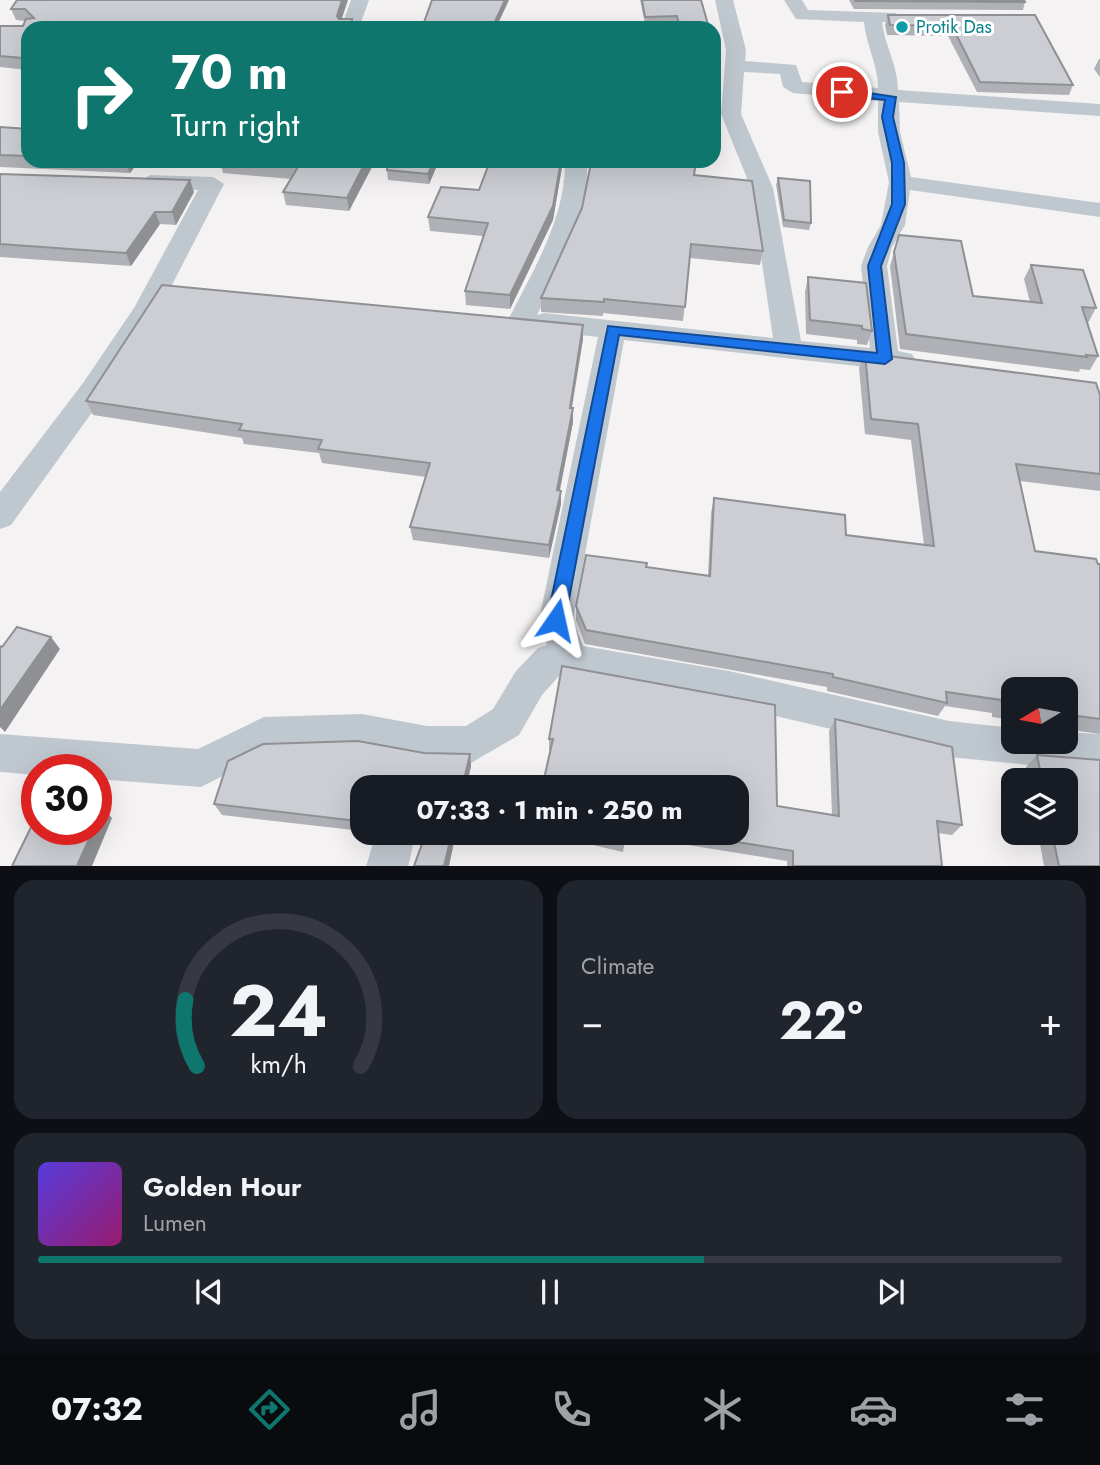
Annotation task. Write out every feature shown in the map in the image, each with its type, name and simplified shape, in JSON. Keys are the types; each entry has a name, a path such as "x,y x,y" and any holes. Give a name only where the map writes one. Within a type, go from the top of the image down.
{"street":[{"path":"352,21 360,0"},
{"path":"724,0 732,114 762,188 788,347"},
{"path":"793,0 802,16 906,17"},
{"path":"872,17 876,46 888,73 891,97 889,132 898,163 900,182 893,225 880,247 874,266 885,359"},
{"path":"729,55 789,69 793,87 891,97 1100,110"},
{"path":"576,168 575,184 556,249 509,319 788,347 925,364"},
{"path":"0,516 172,289 213,184 134,181"},
{"path":"900,182 1100,210"},
{"path":"570,660 556,620 613,329"},
{"path":"0,753 201,768 264,735 362,732 427,744 471,746 506,722 529,683 551,660 570,660 729,688 949,739 1022,748 1100,753"}],"building":[{"path":"17,0 342,0 337,16 339,19 352,19 25,21 34,18 25,9 11,9"},
{"path":"432,0 505,0 495,21 424,21"},
{"path":"642,0 701,0 707,21 678,21 677,16 645,17"},
{"path":"1024,0 1025,2 855,1"},
{"path":"888,15 1035,15 1073,85 980,82 952,26 890,25"},
{"path":"0,26 21,26 21,58 0,56"},
{"path":"0,127 21,128 21,156 0,155"},
{"path":"297,168 362,168 347,198 283,192"},
{"path":"387,168 431,168 428,174"},
{"path":"487,168 560,168 553,206 510,295 465,291 488,223 428,217 441,187 479,190"},
{"path":"590,168 695,168 694,175 752,181 763,251 691,244 685,307 604,299 604,302 541,298 582,208"},
{"path":"0,174 190,180 172,212 155,212 126,253 0,244"},
{"path":"778,178 810,181 811,223 784,220"},
{"path":"899,235 961,241 973,296 1042,303 1031,265 1083,270 1096,308 1082,307 1098,356 1086,355 1087,357 906,334 894,252"},
{"path":"808,277 866,283 872,331 862,329 862,326 810,320"},
{"path":"162,285 583,325 570,408 573,408 557,490 561,491 549,545 410,527 430,463 318,449 322,440 239,430 242,424 86,401"},
{"path":"865,353 1096,383 1100,395 1100,474 1016,464 1035,551 1096,559 1100,564 1100,719 1078,716 1078,677 1001,677 1001,700 946,692 947,703 833,677 833,674 586,630 576,606 586,555 647,563 646,567 710,576 714,498 845,515 846,535 934,546 918,424 871,419"},
{"path":"17,627 51,637 0,710 0,646 2,647"},
{"path":"562,666 775,705 777,806 839,816 835,719 952,747 962,825 937,821 942,866 793,866 793,851 749,844 749,775 545,775 553,739 549,739"},
{"path":"358,741 424,753 470,754 465,775 350,775 350,820 214,804 228,761 263,744"},
{"path":"1037,755 1100,760 1100,866 1059,866 1055,845 1078,845 1078,768 1040,768"},
{"path":"22,845 86,845 77,866 12,866"},
{"path":"422,845 449,845 444,866 414,866"}],"place":[{"name":"Protik Das","path":"902,27"}],"route":[{"path":"556,620 613,329 885,359 874,266 880,247 893,225 898,204 898,163 887,117 891,97 842,92"}]}
